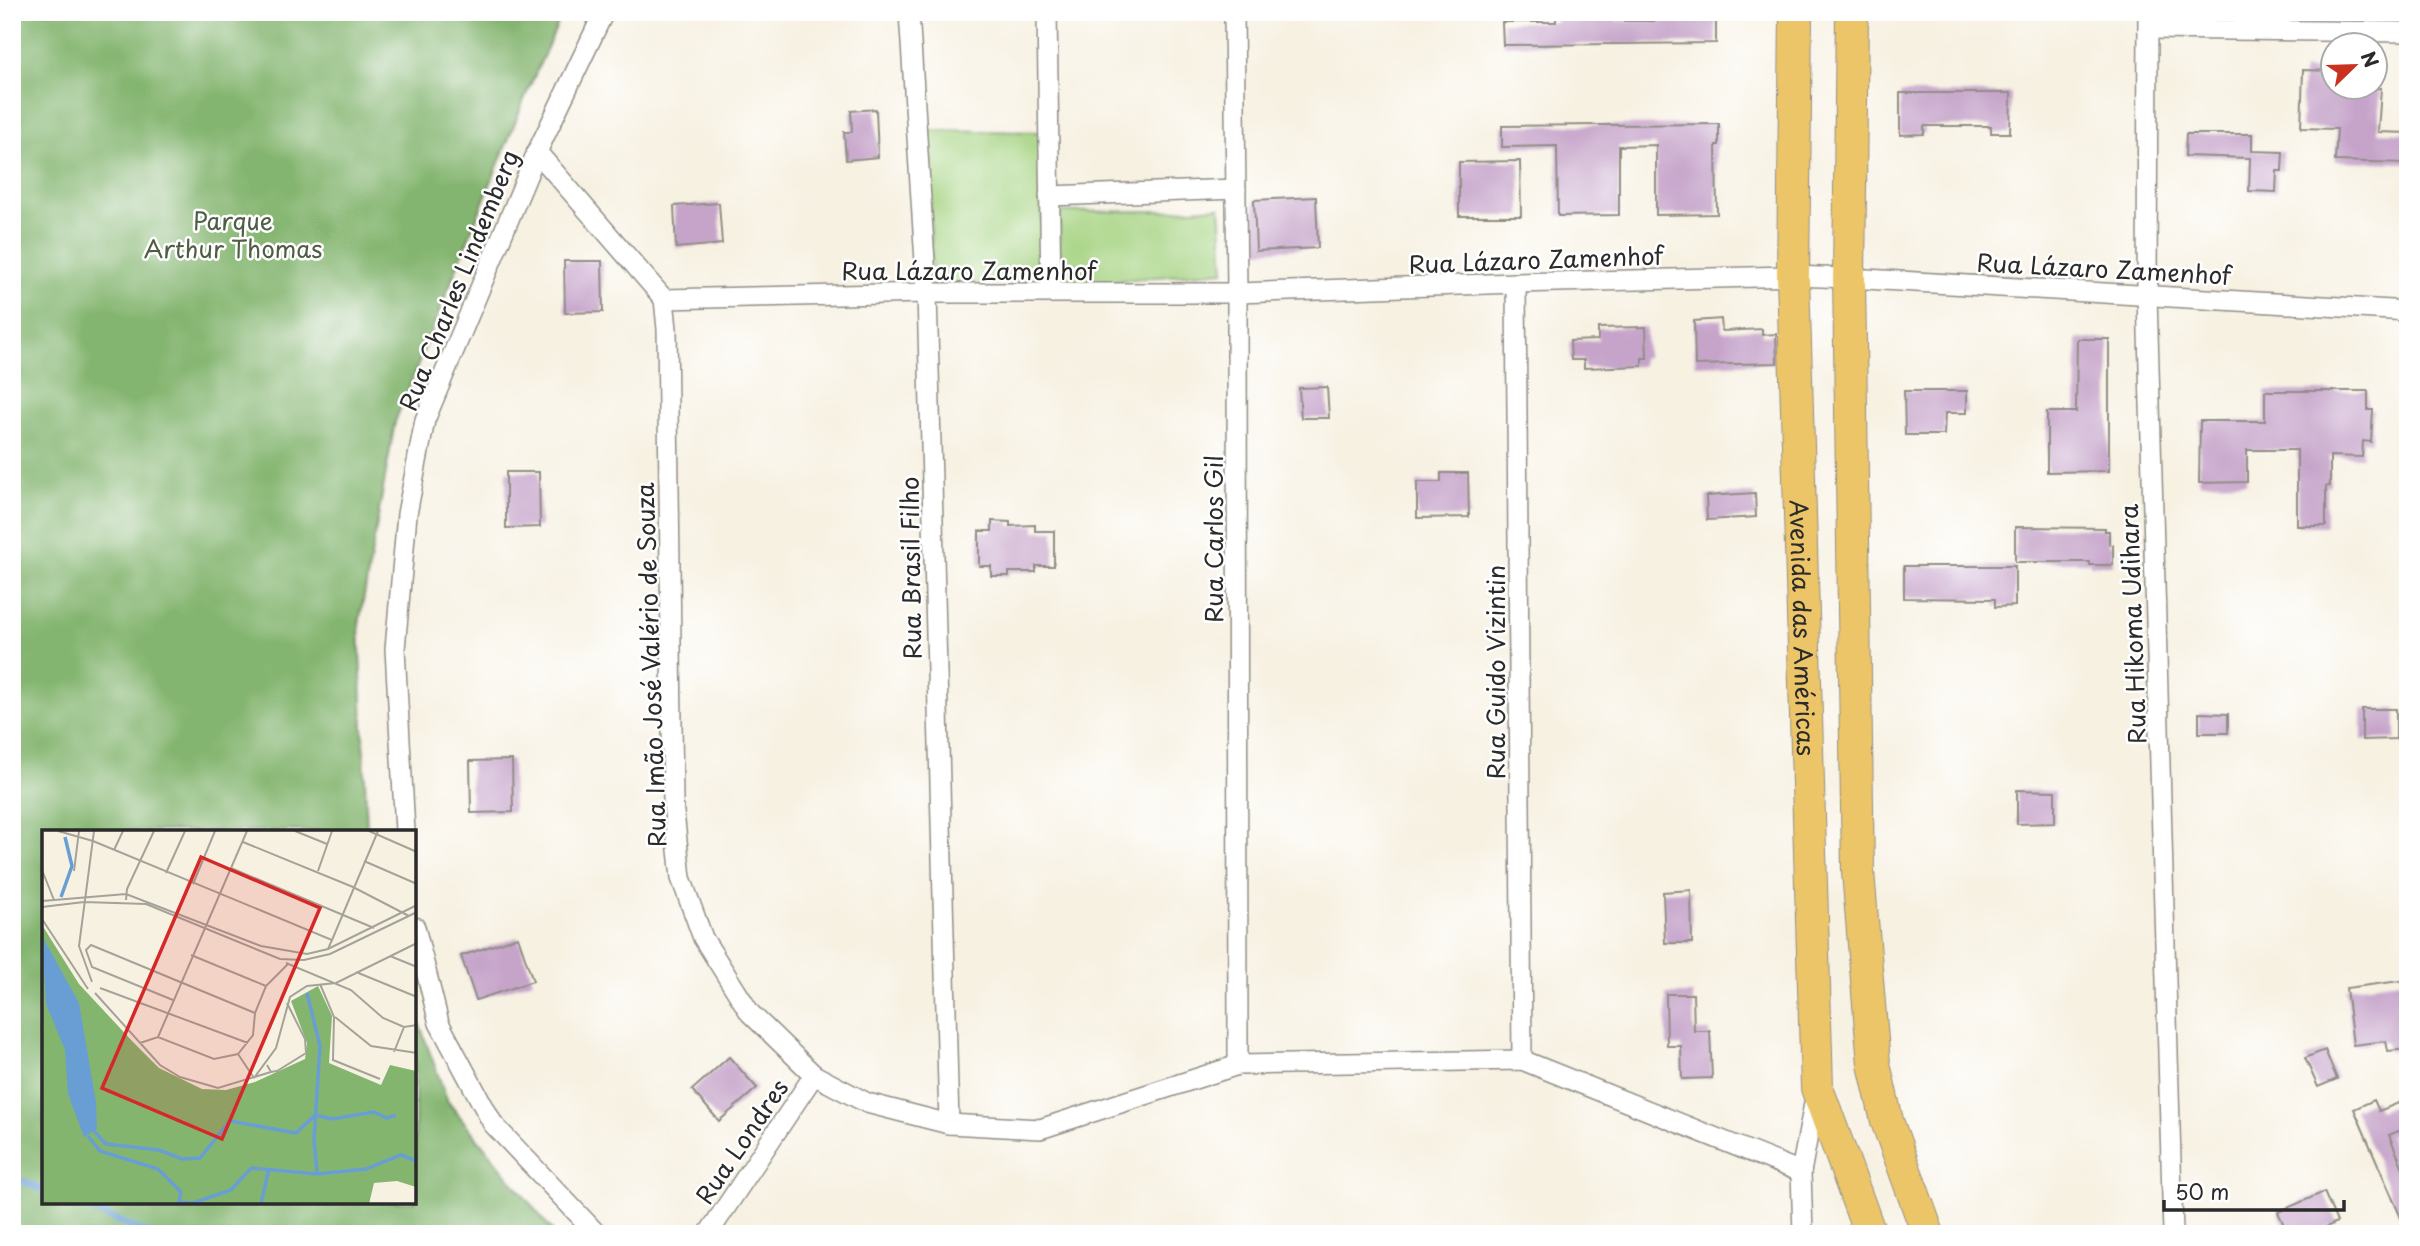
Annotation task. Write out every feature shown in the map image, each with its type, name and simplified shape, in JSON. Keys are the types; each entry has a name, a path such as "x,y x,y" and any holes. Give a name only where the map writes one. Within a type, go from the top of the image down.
{"main road":[{"name":"Avenida das Américas","path":"1796,12 1793,276 1817,1088 1870,1234"},
{"name":"Avenida das Américas","path":"1852,12 1849,278 1857,872 1874,1064 1887,1121 1928,1234"}],"street":[{"name":"Rua Charles Lindemberg","path":"405,830 395,649 407,514 425,420 537,152 604,12"},
{"name":"Rua Brasil Filho","path":"909,12 927,293 948,1124"},
{"path":"1046,12 1051,293"},
{"name":"Rua Carlos Gil","path":"1234,12 1238,1065"},
{"path":"2148,21 2408,32"},
{"name":"Rua Hikoma Udihara","path":"2148,21 2147,295 2173,1234"},
{"path":"537,152 664,299"},
{"path":"1049,196 1236,189"},
{"name":"Rua Lázaro Zamenhof","path":"664,299 927,293 1237,293 1793,276 2408,311"},
{"name":"Rua Guido Vizintin","path":"1516,283 1522,1060"},
{"name":"Rua Imão José Valério de Souza","path":"664,299 667,329 673,803 681,878 703,938 750,1013 814,1075 867,1103 948,1124 1040,1129 1238,1065 1522,1060 1801,1172"},
{"path":"416,931 439,1023 493,1124 597,1234"},
{"name":"Rua Londres","path":"708,1234 814,1075"},
{"path":"1803,1234 1801,1172 1817,1088"}],"green space":[{"name":"Parque Arthur Thomas","path":"12,12 563,12 526,95 395,422 359,624 367,830 42,830 42,1204 416,1204 416,1015 448,1102 555,1234 12,1234"},
{"path":"929,130 1040,132 1043,281 932,286"},
{"path":"1220,207 1224,271 1059,286 1060,212 1161,211"}],"building":[{"path":"1556,12 1617,12 1617,21 1654,21 1654,12 1716,12 1716,43 1503,45 1502,22 1556,22"},
{"path":"2303,70 2318,70 2318,102 2380,102 2378,132 2408,133 2408,163 2335,161 2337,129 2301,128"},
{"path":"1900,93 2011,93 2010,133 1991,133 1991,126 1924,126 1924,134 1900,135"},
{"path":"876,109 878,157 846,160 844,132 852,132 851,111"},
{"path":"1719,124 1719,145 1716,145 1717,214 1656,215 1656,145 1619,146 1619,215 1558,216 1557,146 1502,147 1502,126"},
{"path":"2186,134 2252,134 2252,151 2283,152 2282,171 2277,171 2276,192 2249,191 2250,158 2185,156"},
{"path":"1520,161 1521,216 1459,216 1459,162"},
{"path":"1316,197 1318,248 1256,251 1254,200"},
{"path":"719,203 722,244 676,248 674,206"},
{"path":"564,261 602,261 603,312 565,313"},
{"path":"1721,319 1722,331 1762,329 1762,335 1776,334 1777,363 1695,365 1694,321"},
{"path":"1646,327 1647,358 1642,358 1642,366 1584,368 1584,360 1571,360 1570,341 1598,340 1598,328"},
{"path":"2077,339 2109,339 2109,471 2047,472 2047,412 2076,412"},
{"path":"1327,387 1329,418 1301,418 1299,388"},
{"path":"1904,391 1967,391 1967,413 1945,413 1944,435 1905,435"},
{"path":"2265,391 2368,391 2368,410 2373,410 2371,442 2363,441 2362,457 2330,456 2330,486 2326,486 2326,526 2297,526 2297,450 2247,450 2247,482 2199,483 2200,421 2265,421"},
{"path":"506,472 539,472 540,527 506,528"},
{"path":"1441,473 1468,473 1469,517 1417,518 1417,482 1441,482"},
{"path":"1755,493 1756,517 1707,520 1706,496"},
{"path":"992,521 1010,522 1010,526 1035,525 1035,531 1054,531 1054,566 1036,566 1036,572 1009,572 1009,576 991,576 991,566 979,566 979,531 992,531"},
{"path":"2015,527 2105,528 2105,531 2109,531 2109,544 2113,545 2113,565 2090,565 2090,562 2015,562"},
{"path":"1904,566 2015,566 2015,606 1995,607 1995,599 1904,598"},
{"path":"2362,709 2396,709 2396,739 2362,740"},
{"path":"2199,713 2228,714 2228,733 2199,733"},
{"path":"512,760 513,812 471,813 470,761"},
{"path":"2017,790 2055,791 2055,823 2017,824"},
{"path":"1691,890 1692,943 1665,943 1663,892"},
{"path":"518,937 533,981 476,1000 461,956"},
{"path":"2408,980 2408,1049 2388,1051 2386,1041 2353,1045 2346,988"},
{"path":"1666,994 1693,994 1694,1031 1710,1031 1712,1078 1682,1079 1681,1046 1667,1046"},
{"path":"2325,1050 2337,1079 2318,1087 2305,1058"},
{"path":"729,1057 757,1088 719,1121 692,1090"},
{"path":"2374,1100 2379,1111 2401,1102 2408,1119 2408,1127 2389,1135 2408,1180 2408,1234 2354,1109"},
{"path":"2324,1192 2337,1222 2324,1228 2327,1234 2288,1234 2278,1212"}],"waterway":[{"path":"12,1177 42,1189"},
{"path":"78,1204 149,1234"}]}
